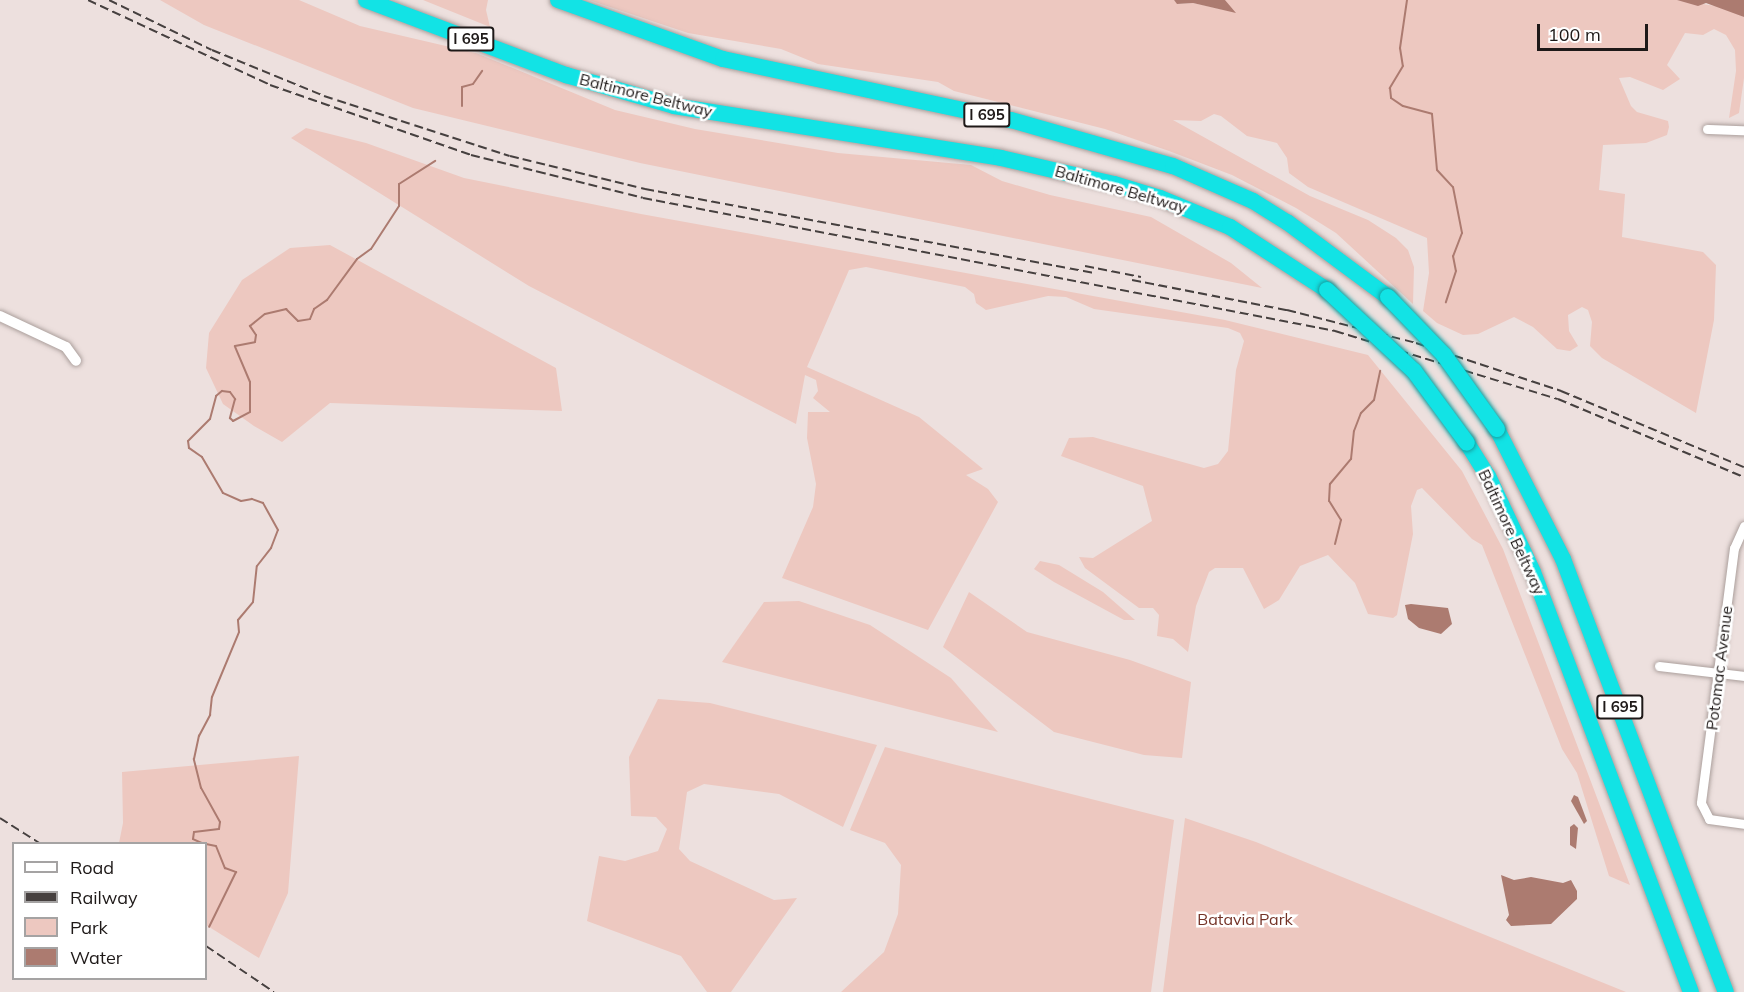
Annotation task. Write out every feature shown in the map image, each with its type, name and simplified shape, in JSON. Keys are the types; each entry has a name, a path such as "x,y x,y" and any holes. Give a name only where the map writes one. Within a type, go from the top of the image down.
{"highway":[{"name":"Baltimore Beltway","path":"368,0 575,78 674,106 1001,158 1114,184 1160,198 1230,227 1327,290 1414,371 1467,442 1492,484 1533,572 1691,992"},
{"name":"Baltimore Beltway","path":"558,0 723,59 1011,120 1124,149 1173,166 1253,201 1287,222 1388,297 1444,355 1497,429 1563,559 1726,992"}],"street":[{"path":"1707,129 1744,130"},
{"path":"0,316 66,347 76,361"},
{"name":"Potomac Avenue","path":"1744,526 1734,548 1703,812 1717,822 1744,824"},
{"path":"1659,666 1744,676"}],"green space":[{"path":"160,0 299,0 360,26 476,53 615,110 695,129 838,153 971,165 1002,181 1050,195 1151,217 1231,263 1262,288 640,163 413,108 204,25"},
{"path":"423,0 488,0 486,10 490,27"},
{"path":"589,0 1174,0 1178,4 1193,3 1234,12 1225,0 1677,0 1722,7 1744,17 1744,78 1739,113 1729,118 1736,71 1735,50 1726,35 1714,29 1703,35 1685,33 1667,65 1680,79 1663,90 1630,77 1619,78 1631,106 1637,112 1668,121 1669,127 1667,135 1646,143 1603,145 1599,190 1625,194 1622,237 1703,252 1716,265 1714,320 1696,413 1602,358 1590,346 1592,322 1588,310 1582,307 1568,315 1569,331 1578,346 1570,351 1557,349 1533,327 1514,317 1478,334 1463,335 1437,323 1423,311 1429,273 1427,238 1308,187 1289,173 1287,158 1277,143 1247,136 1221,116 1214,114 1201,121 1173,120 1310,196 1368,220 1396,238 1408,250 1414,267 1413,304 1336,233 1296,208 1232,175 1169,151 1105,129 954,91 938,82 818,64 781,49 688,33"},
{"path":"306,128 366,143 464,178 641,214 1225,320 1368,355 1462,471 1503,549 1630,885 1609,876 1577,773 1562,749 1482,545 1472,539 1422,488 1417,490 1411,506 1413,534 1397,615 1393,618 1368,614 1355,583 1328,555 1300,566 1279,600 1264,609 1243,568 1215,568 1209,572 1196,606 1188,652 1173,639 1157,636 1159,615 1153,608 1139,608 1085,568 1079,557 1093,558 1152,521 1143,486 1061,456 1069,438 1093,437 1204,468 1218,464 1228,451 1236,370 1244,341 1240,333 1228,328 1094,309 1066,297 1048,296 986,310 976,303 974,294 965,287 866,267 849,270 807,367 919,417 983,469 966,475 988,489 998,502 928,630 782,578 813,507 816,484 807,438 808,412 830,412 813,398 818,391 816,380 805,375 796,424 529,286 291,138"},
{"path":"330,245 556,368 562,411 330,403 282,442 223,404 206,368 209,333 242,280 290,248"},
{"path":"1040,561 1059,565 1103,592 1135,620 1124,620 1054,582 1034,569"},
{"path":"969,592 1027,632 1130,660 1191,682 1182,758 1144,755 1054,732 943,647"},
{"path":"799,601 870,625 951,678 998,732 722,662 764,602"},
{"path":"658,699 710,703 877,745 843,827 779,794 704,784 687,792 679,849 690,861 774,900 797,898 731,992 707,992 681,956 587,921 599,856 625,861 658,851 667,829 656,817 631,816 629,757"},
{"path":"885,747 1174,820 1151,992 841,992 884,952 898,914 901,865 885,843 850,830"},
{"path":"299,756 288,893 259,958 207,926 207,842 119,842 123,823 122,772"},
{"name":"Batavia Park","path":"1185,818 1256,842 1626,992 1163,992"}],"water":[{"path":"1174,0 1225,0 1236,13 1193,3 1177,4"},
{"path":"1677,0 1744,0 1744,17 1706,3 1698,6"},
{"path":"1405,605 1448,608 1452,624 1441,634 1419,628 1408,619"},
{"path":"1574,795 1578,797 1587,821 1584,824 1571,801"},
{"path":"1574,824 1578,828 1576,849 1570,845 1570,827"},
{"path":"1501,875 1514,880 1531,877 1563,883 1571,880 1577,891 1577,899 1551,924 1511,926 1506,920 1509,915"}],"waterway":[{"path":"1407,0 1400,48 1403,66 1390,88 1391,98 1403,106 1432,114 1437,170 1453,187 1462,233 1453,256 1456,271 1446,302"},
{"path":"462,106 462,87 473,84 482,71"},
{"path":"200,842 193,839 194,832 219,829 220,822 201,788 194,759 199,736 210,715 212,697 239,632 238,620 253,602 257,566 271,548 278,530 263,503 252,499 241,501 223,493 202,457 189,448 188,441 210,419 216,396 222,391 230,392 235,399 230,418 233,421 250,412 250,382 235,346 255,342 256,335 250,326 265,314 286,309 298,321 310,319 314,309 327,300 357,259 371,249 399,206 399,184 435,161"},
{"path":"1335,544 1341,520 1329,501 1330,484 1351,459 1354,431 1361,413 1374,400 1380,371"},
{"path":"207,844 216,846 225,868 236,872 209,927"}],"railway":[{"path":"88,0 270,85 471,155 643,198 1335,331 1558,399 1744,477"},
{"path":"109,0 212,50 324,96 510,156 645,189 1094,273"},
{"path":"1085,266 1141,277"},
{"path":"1132,280 1287,310 1416,343 1561,391 1744,467"},
{"path":"0,818 38,842"},
{"path":"207,947 274,992"}]}
